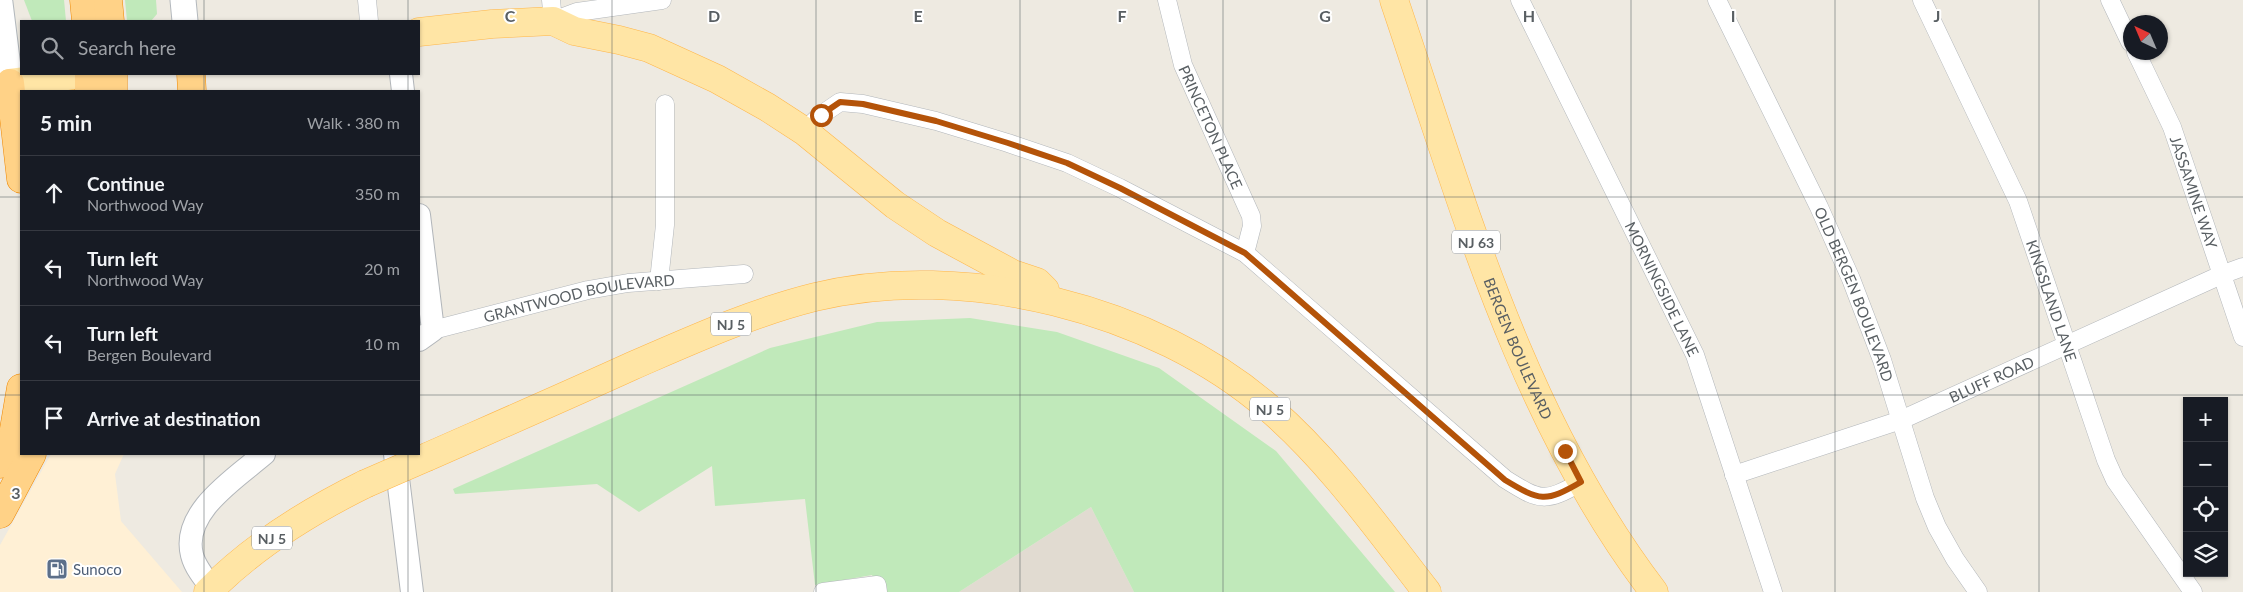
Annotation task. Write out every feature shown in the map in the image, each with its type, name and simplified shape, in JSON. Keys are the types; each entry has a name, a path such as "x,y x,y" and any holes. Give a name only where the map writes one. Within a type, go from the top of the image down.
{"highway":[{"path":"84,0 86,20"},
{"path":"108,0 110,20"},
{"path":"89,75 89,90"},
{"path":"112,75 113,90"},
{"path":"191,75 192,90"},
{"path":"10,83 20,170"},
{"path":"0,514 16,444 20,399"}],"main road":[{"path":"183,0 185,20"},
{"name":"BERGEN BOULEVARD","path":"1394,0 1494,296 1527,374 1581,482 1638,572 1654,592"},
{"path":"0,3 10,83 75,75"},
{"path":"420,32 492,24 552,11 574,30 648,48 767,107 804,131 895,205 937,233 968,250 1013,274 1037,282 1057,301"},
{"name":"NJ 5","path":"210,590 262,545 292,524 365,484 718,329 773,309 817,297 847,292 922,286 998,291 1057,301 1112,319 1162,339 1238,383 1305,441 1338,478 1427,592"}],"street":[{"path":"366,0 369,20"},
{"path":"552,11 577,12 662,0"},
{"name":"PRINCETON PLACE","path":"1167,0 1183,66 1250,216 1252,226 1245,253"},
{"name":"MORNINGSIDE LANE","path":"1520,0 1694,355 1773,592"},
{"name":"OLD BERGEN BOULEVARD","path":"1717,0 1819,207 1851,279 1882,360 1925,498 1937,527 1954,560 1978,592"},
{"name":"KINGSLAND LANE","path":"1922,0 2018,201 2115,480 2193,592"},
{"path":"2110,0 2123,27"},
{"name":"JASSAMINE WAY","path":"2140,60 2172,127 2243,337"},
{"path":"401,75 403,90"},
{"path":"804,131 821,115 840,102 863,104 936,121 1067,163 1120,188 1245,253 1505,480 1530,495 1547,498 1562,493 1581,482"},
{"path":"659,282 665,225 665,104"},
{"path":"420,232 426,335"},
{"name":"BLUFF ROAD","path":"1734,475 1901,420 2221,275 2243,267"},
{"name":"GRANTWOOD BOULEVARD","path":"426,335 588,290 628,283 744,274"},
{"path":"210,590 192,556 192,530 197,517 209,502 263,455"},
{"path":"395,455 412,592"},
{"path":"822,592 877,589"}],"shaded area":[{"path":"50,455 124,455 115,474 121,521 182,592 0,592 0,545"},
{"path":"1091,507 1134,592 959,592"}],"green space":[{"path":"24,0 64,0 66,20 32,20"},
{"path":"125,0 156,0 157,14 152,20 127,20"},
{"path":"970,318 1057,332 1159,368 1276,451 1395,592 1134,592 1091,507 959,592 879,592 872,575 815,585 805,499 715,506 712,466 639,512 597,484 455,494 453,489 770,348 877,322"}],"place":[{"name":"Sunoco","path":"57,569"}],"route":[{"path":"821,115 840,102 863,104 936,121 1067,163 1120,188 1245,253 1505,480 1530,495 1547,498 1562,493 1581,482 1565,451"}]}
